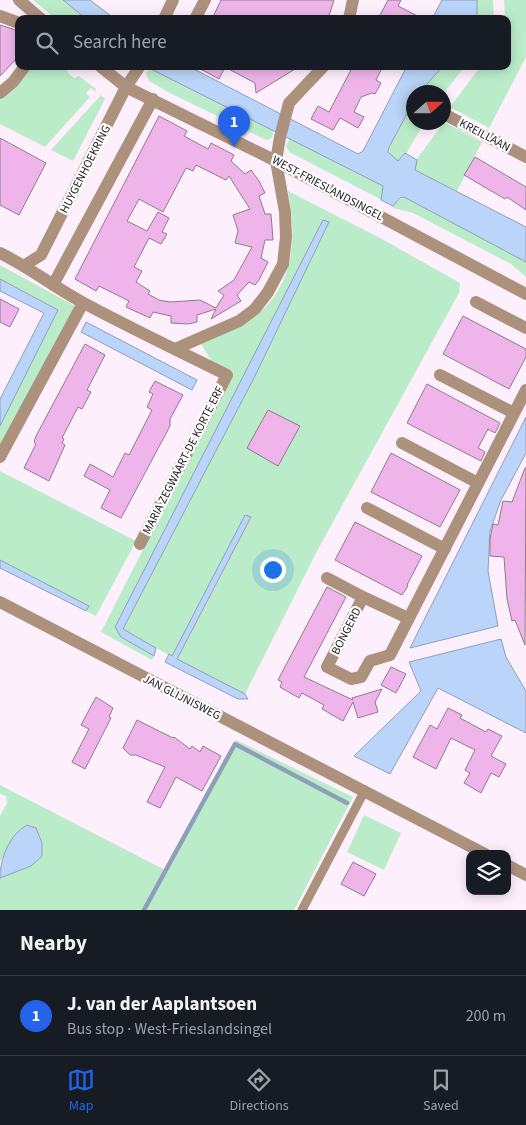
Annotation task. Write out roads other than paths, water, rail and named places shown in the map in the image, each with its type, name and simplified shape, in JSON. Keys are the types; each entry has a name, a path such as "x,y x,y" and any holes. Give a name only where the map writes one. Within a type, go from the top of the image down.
{"street":[{"path":"19,0 37,15"},
{"path":"166,15 173,0"},
{"path":"350,15 353,0"},
{"path":"196,15 201,1"},
{"path":"0,16 15,22"},
{"path":"0,93 13,82 21,70"},
{"name":"WEST-FRIESLANDSINGEL","path":"105,70 126,87 153,98 276,161 526,294"},
{"name":"HUYGENHOEKRING","path":"25,265 41,255 126,87 138,70"},
{"path":"0,253 25,265 53,285 83,302 175,349 239,321 255,308 268,292 283,264 286,237 285,212 276,161 280,137 289,103 320,70"},
{"name":"HUYGENHOEKRING","path":"53,285 153,98"},
{"name":"KREILLAAN","path":"451,118 526,157"},
{"path":"0,456 83,302"},
{"path":"476,302 526,328"},
{"name":"MARIA ZEGWAART-DE KORTE ERF","path":"140,544 227,375 175,349"},
{"path":"440,375 514,413"},
{"name":"BONGERD","path":"364,597 327,667 351,679 361,677 370,661 390,655 526,390"},
{"path":"402,443 478,482"},
{"path":"367,508 446,549"},
{"name":"BONGERD","path":"327,578 408,618"},
{"name":"JAN GLIJNISWEG","path":"0,602 478,850"},
{"path":"511,867 526,875"}],"lane":[{"path":"302,910 365,790"}],"water":[{"path":"63,0 90,0 110,15 81,15"},
{"path":"442,0 477,0 477,15 434,15"},
{"path":"153,70 196,70 358,154 363,151 405,70 439,70 426,85 406,85 406,116 388,152 398,161 405,153 417,160 415,170 526,227 526,262 404,197 400,198 393,206 381,200 383,186"},
{"path":"323,220 329,222 255,376 123,629 156,648 154,656 121,637 115,627"},
{"path":"0,279 58,310 0,426 0,399 44,313 0,291"},
{"path":"86,322 197,380 192,390 81,332"},
{"path":"526,417 526,453 501,500 490,531 488,571 498,626 410,648"},
{"path":"245,515 251,517 177,659 245,694 248,699 238,699 165,662 169,654 172,656"},
{"path":"0,560 89,606 86,611 0,568"},
{"path":"501,639 506,657 526,691 526,733 438,688 390,774 354,756 421,691 409,662"},
{"path":"27,825 36,828 42,843 42,856 31,866 0,878 0,871 7,848 15,835"}],"waterway":[{"path":"144,910 235,744 347,803"}],"place":[{"name":"J. van der Aaplantsoen","path":"234,147"}]}
